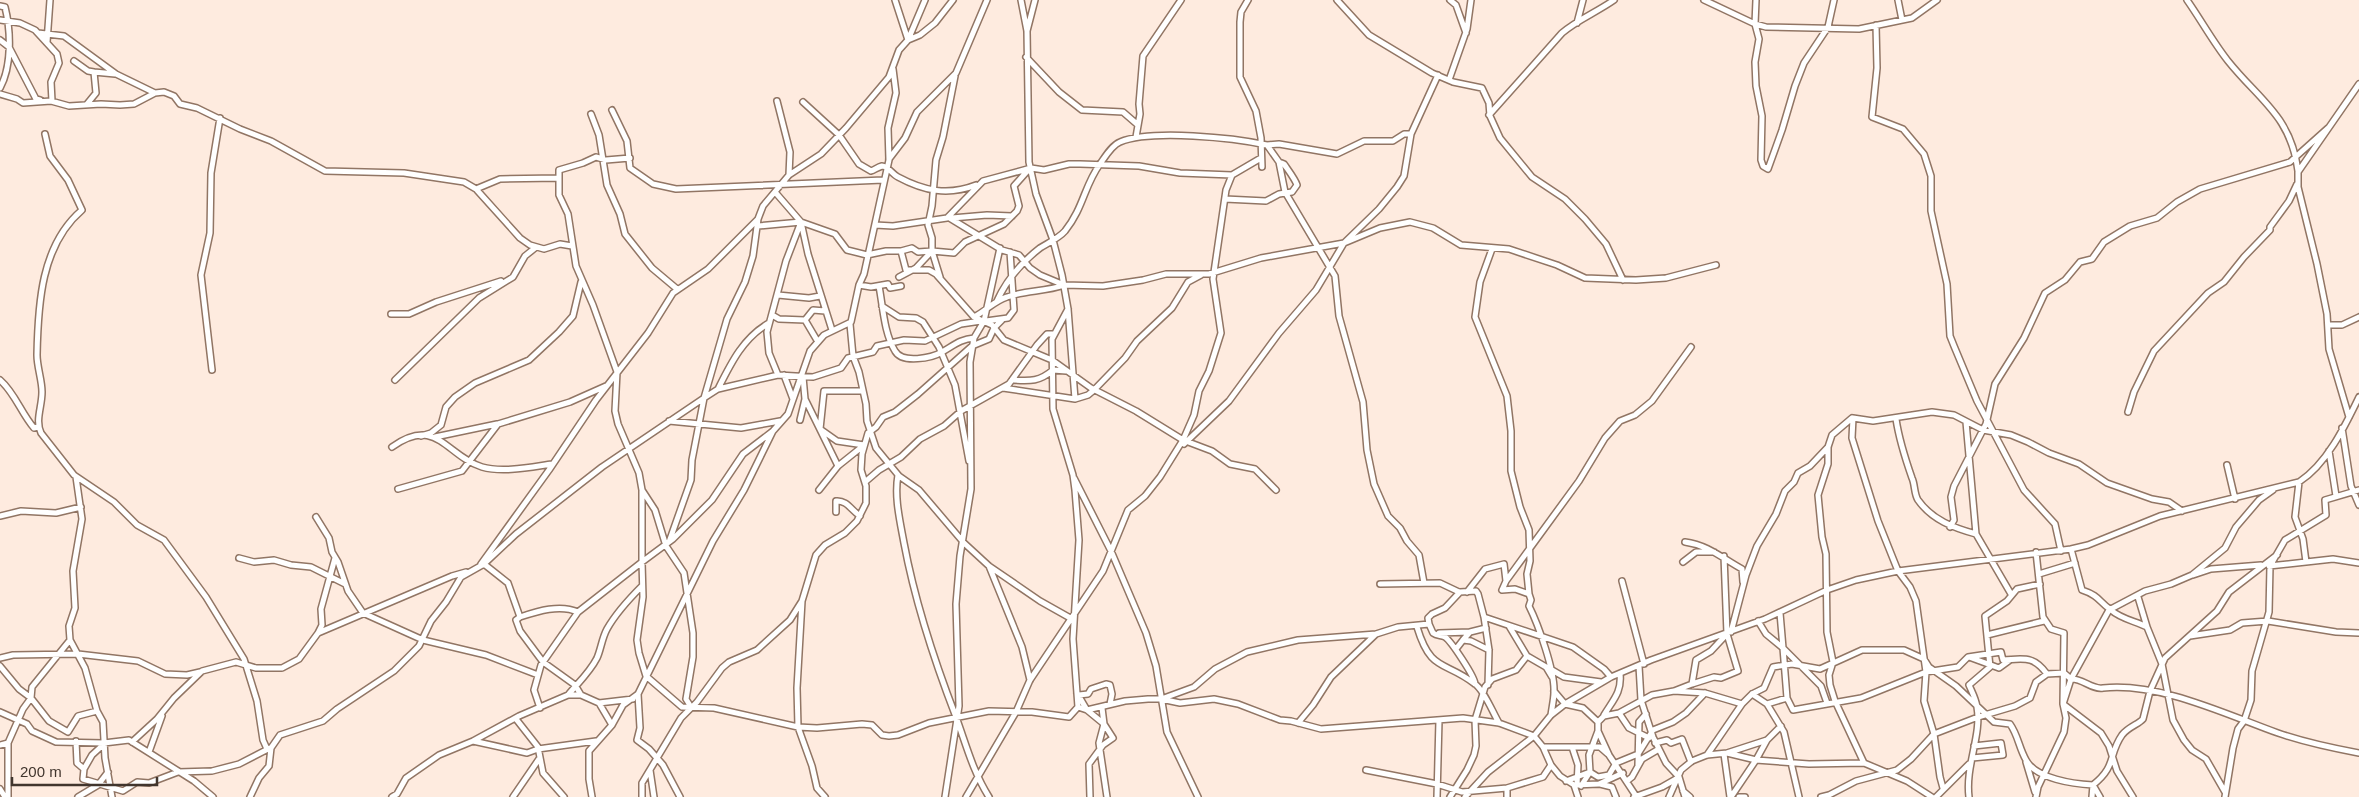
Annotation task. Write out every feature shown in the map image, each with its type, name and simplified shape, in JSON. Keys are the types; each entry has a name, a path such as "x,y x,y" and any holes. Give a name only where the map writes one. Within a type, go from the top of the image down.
{"street":[{"path":"47,42 50,0"},
{"path":"895,0 908,40"},
{"path":"668,544 691,480 704,398 726,319 745,282 753,256 758,222 763,206 789,175 821,154 889,77 899,50 908,40 925,0"},
{"path":"908,40 920,35 935,23 954,0"},
{"path":"941,279 932,251 928,222 936,160 943,137 956,73 987,0"},
{"path":"1021,0 1027,31"},
{"path":"1035,0 1027,31 1026,57 1030,168 1037,196 1053,240 1064,285 1068,309 1071,373 1075,399"},
{"path":"1136,137 1144,56 1181,0"},
{"path":"1248,0 1241,12 1240,77 1254,104 1264,144 1278,162 1285,192 1335,276 1339,316 1363,402 1367,450 1374,484 1388,516 1400,528 1407,541 1419,555 1424,583"},
{"path":"1337,0 1369,35 1438,75 1449,80 1482,88 1489,103 1489,115 1500,138 1525,170 1571,205 1606,244 1623,280"},
{"path":"1450,0 1456,5 1466,33"},
{"path":"1449,80 1466,33 1471,0"},
{"path":"1576,23 1583,0"},
{"path":"1489,115 1562,33 1614,0"},
{"path":"1704,0 1755,24 1766,27 1859,29 1912,18 1937,0"},
{"path":"1756,0 1755,24 1759,39 1755,62 1756,86 1762,116 1761,160 1763,166 1768,169 1795,86 1804,64 1828,27 1834,0"},
{"path":"1898,0 1902,20"},
{"path":"2187,0 2227,60 2263,101 2279,116 2289,135 2296,157 2298,183 2317,264 2328,325 2329,350 2349,417"},
{"path":"0,6 5,7 9,47 7,64 0,88"},
{"path":"0,20 20,23 38,33 57,54 59,63 51,82 52,102"},
{"path":"1876,25 1877,68 1872,117 1903,129 1924,154 1931,176 1931,211 1947,284 1950,336 1974,393 2024,490 2055,524 2060,551"},
{"path":"38,33 47,33 71,40 116,74 154,93 170,94 180,104 220,118 240,129 280,145 324,171 404,173 464,182 476,190 520,238 536,248 544,249 560,244 572,246"},
{"path":"0,40 9,47 36,99 46,102"},
{"path":"1026,57 1059,92 1082,110 1123,112 1138,125"},
{"path":"74,61 88,71 116,74"},
{"path":"893,68 896,93 888,128 889,160 883,180 864,274 859,285 850,324 853,356 859,372 870,430 876,448 898,475 919,490 964,543 989,566 1040,601 1073,618"},
{"path":"87,104 96,93 94,72"},
{"path":"889,160 905,138 917,112 956,73"},
{"path":"966,797 1016,712 1030,680 1098,579 1128,510 1150,490 1185,441 1229,401 1279,334 1316,290 1344,243 1379,209 1397,188 1404,176 1411,134 1438,75"},
{"path":"2298,172 2359,84"},
{"path":"0,94 17,99 23,103 52,102 68,106 134,104 154,93"},
{"path":"777,101 790,152 789,175"},
{"path":"803,102 839,135 859,164 871,171 882,166 887,167 897,176 932,191 949,192 979,184 996,176 1030,168 1044,170 1069,164 1232,175"},
{"path":"612,110 627,140 630,168 653,184 676,189 883,180"},
{"path":"592,114 599,135 606,185 620,214 625,234 652,268 677,289"},
{"path":"212,370 201,275 210,233 211,173 220,118"},
{"path":"1950,527 1954,520 1951,497 1983,430 1988,417 1995,384 2024,338 2042,298 2051,287 2065,280 2080,262 2092,259 2104,242 2130,226 2157,218 2177,202 2200,189 2290,162 2328,128"},
{"path":"45,134 50,156 68,180 82,210 62,231 54,245 44,277 37,356 42,392 38,427 66,467 76,477 114,502 137,525 169,545 235,640 246,665 257,701 263,740 269,749 269,766 258,778 250,797"},
{"path":"974,317 997,300 1024,261 1063,233 1080,209 1089,181 1099,165 1118,142 1136,137 1216,137 1264,144 1279,144 1337,154 1364,141 1392,141 1404,134 1411,134"},
{"path":"1262,167 1261,158 1264,144"},
{"path":"630,158 603,159 596,157 559,170 560,195 568,214 572,246 582,281 617,372 615,411 639,473 642,490 642,612 637,646 646,676 682,707 703,706 733,714 743,713 759,720 798,727 872,725 882,735 889,736 898,735 929,723 989,711 1069,717 1078,707 1073,618 1079,540 1073,475"},
{"path":"1185,441 1198,405 1201,385 1209,371 1220,341 1221,333 1215,298 1215,272 1227,184 1232,175 1261,158"},
{"path":"1225,200 1266,200 1285,192 1292,192 1297,185 1284,164 1278,162"},
{"path":"482,565 606,386 648,333 677,289 708,269 758,222 801,222 835,234 847,250 867,255 912,248 918,252 954,253 965,242 982,236 1004,224 1012,216 1018,206 1014,186 1030,168"},
{"path":"476,190 500,179 559,178"},
{"path":"2128,412 2134,392 2154,350 2208,294 2224,282 2244,257 2270,230 2270,227 2290,201 2298,183"},
{"path":"950,217 979,184"},
{"path":"775,192 801,222 820,296 832,330"},
{"path":"875,225 893,226 928,222 950,217 1012,216"},
{"path":"950,217 1000,248 1019,255 1035,272 1064,285 1103,286 1144,280 1166,274 1202,275"},
{"path":"793,399 769,353 769,323 786,261 801,222"},
{"path":"1004,388 1075,399 1088,395 1125,358 1141,337 1172,308 1188,282 1202,275 1261,258 1344,243 1380,228 1410,222 1433,228 1461,245 1520,253 1557,265 1585,278 1623,280 1678,276 1716,264"},
{"path":"395,380 479,298 511,278 525,256 536,248"},
{"path":"945,797 959,706 956,604 960,556 964,543 971,489 970,362 974,338 985,321 1000,248"},
{"path":"1492,249 1480,282 1475,317 1507,396 1511,431 1510,471 1520,507 1529,530 1527,574 1531,600 1529,606 1537,620 1552,670 1554,691 1551,716"},
{"path":"901,251 906,270 930,270 941,279 974,317 985,321 1004,340 1052,360 1094,390 1185,441 1212,451 1230,464 1255,469 1276,490"},
{"path":"899,277 920,265 932,251"},
{"path":"104,743 92,755 84,769 83,779 111,789 123,791 138,782 149,782 178,772 221,769 239,764 269,749 280,735 323,721 394,671 412,655 423,640 431,620 446,602 461,577 482,565 530,523 602,467 718,388 781,375 813,377 841,368 853,356 873,352 877,346 892,342 916,342 934,338 961,324 1008,318 1014,310 1010,252"},
{"path":"391,314 409,314 436,302 511,278"},
{"path":"392,447 404,438 431,433 441,425 446,407 455,397 476,383 529,360 573,316 582,281"},
{"path":"859,285 901,286"},
{"path":"997,300 1014,295 1049,291 1064,285"},
{"path":"880,286 882,306 896,353 907,357 925,359 942,352 961,340 974,338"},
{"path":"778,295 810,298 820,296"},
{"path":"882,306 899,317 916,318 923,322 942,352 956,385 964,442 970,465"},
{"path":"1068,309 1054,334 1052,360 1053,409 1056,423 1073,475 1110,551 1146,633 1156,666 1167,732 1198,797"},
{"path":"805,320 814,310 825,311"},
{"path":"772,316 779,319 805,320"},
{"path":"2328,325 2342,325 2359,317"},
{"path":"805,320 818,342"},
{"path":"825,797 817,788 812,766 798,727 797,688 802,601 816,555 825,545 845,532 860,516 866,503 865,482 861,470 864,445 870,430 876,427 883,417 895,412 918,394 972,346 989,339 994,328 1002,320"},
{"path":"718,388 744,344 755,332 769,323"},
{"path":"680,797 657,757 637,740 640,728 637,709 638,694 713,541 744,490 773,432 780,421 788,414 803,377 807,358 818,342 832,330 850,324"},
{"path":"865,482 920,439 944,426 961,411 1004,388 1043,337 1054,334"},
{"path":"1529,594 1515,589 1502,590 1506,581 1579,481 1605,438 1620,421 1635,415 1652,401 1691,347"},
{"path":"1053,370 1071,373"},
{"path":"1012,380 1043,379 1053,370"},
{"path":"800,420 805,399 803,377"},
{"path":"0,380 11,392 34,428 38,427"},
{"path":"420,436 434,437 498,424 570,402 606,386"},
{"path":"820,429 824,391 862,391"},
{"path":"805,399 838,466"},
{"path":"1465,797 1488,772 1534,736 1551,716 1565,704 1611,677 1780,613 1827,590 1856,580 1898,572 1992,560 2036,552 2071,549 2088,545 2135,524 2299,482 2309,476 2329,451 2358,400"},
{"path":"1864,763 1835,701 1829,675 1833,662 1827,632 1826,554 1822,537 1818,496 1828,464 1828,447 1832,435 1852,418 1874,421 1939,413 1954,415 1983,430 2010,435 2028,442 2049,453 2079,464 2107,483 2152,499 2169,502 2182,511"},
{"path":"1852,418 1852,438 1857,459 1898,572 1910,587 1916,601 1926,672 1924,701 1934,734 1943,788"},
{"path":"1896,419 1906,464 1912,478 1917,499 1932,515 1950,527 1976,534"},
{"path":"669,422 740,428 780,421"},
{"path":"1966,422 1976,534 1992,560 1996,572 2011,594"},
{"path":"398,489 462,471 480,445 498,424"},
{"path":"2342,427 2359,505"},
{"path":"820,429 837,441 864,445"},
{"path":"540,708 534,690 543,662 578,612 668,544 712,500 743,454 773,432"},
{"path":"434,437 444,441 470,462 484,468 519,468 552,464"},
{"path":"819,490 838,466 864,445"},
{"path":"1692,684 1696,660 1711,651 1729,633 1757,546 1776,514 1785,491 1794,482 1798,474 1810,466 1828,447"},
{"path":"2329,451 2336,496"},
{"path":"2227,465 2235,499"},
{"path":"898,475 896,483 901,525 915,593 934,659 978,776 989,797"},
{"path":"76,477 82,519 73,570 76,608 69,626 70,640 85,668 97,712 103,722 104,743 112,797"},
{"path":"2299,482 2295,517 2300,530 2306,562"},
{"path":"642,490 655,510 668,544 684,573 692,633 693,657 686,699 687,704 692,707"},
{"path":"2192,575 2226,548 2236,527 2259,500 2273,490"},
{"path":"2226,796 2233,748 2238,729 2244,721 2251,700 2252,671 2259,640 2268,620 2270,566 2285,540 2326,515 2324,500 2356,491"},
{"path":"832,499 842,498 860,516"},
{"path":"836,512 836,501 847,502"},
{"path":"0,516 21,511 56,513 81,507"},
{"path":"316,517 329,538 348,591 365,614 423,640 486,655 538,675"},
{"path":"1685,542 1697,544 1716,552 1742,569 1744,588"},
{"path":"2071,549 2082,590 2097,596 2109,610 2147,627"},
{"path":"1683,562 1696,552 1716,552"},
{"path":"2036,552 2044,621 2051,629 2064,633 2063,704 2066,718 2064,732 2036,795"},
{"path":"2092,797 2093,785 2108,772 2116,745 2122,735 2130,726 2140,722 2143,718 2150,691 2165,658 2217,611 2229,592 2277,554"},
{"path":"1674,691 1714,677 1721,678 1738,672 1729,633 1724,556"},
{"path":"239,558 254,562 274,560 291,565 311,567 345,584"},
{"path":"0,658 13,655 78,654 138,661 165,674 187,675 236,662 246,665 282,668 299,659 322,625 321,609 335,558"},
{"path":"2063,704 2071,679 2109,610 2138,597 2145,591 2171,584 2211,568 2263,564 2270,566 2332,559 2359,563"},
{"path":"2039,574 2075,563"},
{"path":"1499,723 1456,649 1447,639 1433,633 1428,618 1445,608 1485,569 1494,565 1504,564 1506,581"},
{"path":"482,565 508,583 520,617"},
{"path":"989,566 1022,647 1030,680"},
{"path":"318,633 452,576 469,572"},
{"path":"1622,581 1641,665 1641,700 1656,743 1678,777 1685,797"},
{"path":"1380,584 1440,583 1463,592 1476,591 1484,618 1489,650 1488,684 1475,720 1476,746 1474,755 1468,770 1450,797"},
{"path":"1990,667 1985,616 2007,601 2017,589 2040,584"},
{"path":"568,695 575,684 588,673 598,657 608,628 627,601 642,586"},
{"path":"2138,597 2162,665 2173,720 2181,736 2192,750 2206,759 2226,796"},
{"path":"642,797 642,784 681,718 692,707 722,668 766,644 790,620 802,601"},
{"path":"578,612 569,608 538,611 516,620 520,632 543,662 575,684 582,695"},
{"path":"1780,613 1787,698 1793,710 1827,702 1861,698 1926,672 1958,667 1968,657 1988,653 2001,652 2003,660 2028,658 2042,666 2047,674"},
{"path":"1484,618 1573,647 1604,669 1611,677"},
{"path":"2189,636 2230,630 2242,623 2268,620 2336,632 2359,633"},
{"path":"1758,621 1766,634 1783,648 1821,686 1827,702"},
{"path":"1987,635 2044,621"},
{"path":"1087,710 1102,708 1110,704 1161,699 1194,687 1215,669 1255,650 1298,640 1376,634 1398,627 1417,627 1429,624"},
{"path":"1508,626 1527,656 1546,667 1552,678"},
{"path":"1417,627 1421,641 1436,663 1475,684"},
{"path":"1433,633 1470,632 1486,628"},
{"path":"1456,649 1470,632"},
{"path":"1298,723 1313,705 1331,677 1376,634"},
{"path":"6,797 8,743 31,698 32,687 70,640"},
{"path":"1463,640 1471,641 1489,650"},
{"path":"1707,755 1742,704 1752,694 1764,688 1773,667 1792,664 1820,669 1862,650 1897,648 1924,659 1929,667 1935,670 1994,722 2010,724 2017,734 2036,795"},
{"path":"1488,684 1496,677 1516,670 1527,656"},
{"path":"1968,657 1990,667 1999,668 2010,660"},
{"path":"0,666 19,690 31,698 49,721 68,732 78,716 97,712"},
{"path":"1969,797 1967,779 1978,717 1977,706 1969,684 1990,667"},
{"path":"1552,670 1564,677 1603,682"},
{"path":"132,742 202,671"},
{"path":"1821,797 1836,792 1856,781 1897,770 1911,759 1934,734 1978,717 2015,706 2030,698 2036,682 2047,674 2064,673 2071,679 2076,678 2103,689 2120,686 2168,694 2281,734 2359,753"},
{"path":"1577,785 1590,772 1589,755 1598,731 1598,722 1618,695 1622,684 1620,674"},
{"path":"1078,694 1088,694 1091,689 1106,684 1110,685 1112,694 1110,704"},
{"path":"1554,691 1565,704 1583,708 1598,722"},
{"path":"1604,716 1619,713 1652,694 1674,691 1705,693 1742,704"},
{"path":"1590,772 1598,777 1609,775 1616,763 1638,754 1647,736 1653,730 1672,722 1686,713 1705,693"},
{"path":"593,797 588,758 596,741 612,725 623,705 638,694"},
{"path":"1078,694 1087,710"},
{"path":"1752,694 1767,704 1781,726 1792,762 1799,797"},
{"path":"392,797 397,794 406,778 433,760 568,695 582,695 599,703 633,699"},
{"path":"1767,704 1787,698"},
{"path":"1161,699 1180,703 1202,699 1222,700 1280,720 1321,729 1439,720 1475,720 1499,723 1534,736 1543,747 1550,765 1566,781 1577,785 1599,784 1612,787 1616,797"},
{"path":"599,703 612,725"},
{"path":"2063,704 2101,734 2113,758 2116,771 2133,797"},
{"path":"1078,707 1087,710 1104,724 1112,738 1099,750 1089,764 1090,797"},
{"path":"1102,708 1104,724 1099,750 1107,797"},
{"path":"148,752 164,711"},
{"path":"0,712 27,724 32,731 56,742 104,743 123,740 132,742 194,781 213,797"},
{"path":"1619,713 1629,728 1647,736 1656,743"},
{"path":"1638,765 1640,733 1638,722 1646,714"},
{"path":"516,719 526,728 538,749 544,773 564,797"},
{"path":"1437,797 1439,720"},
{"path":"1730,797 1756,760 1767,740 1781,726"},
{"path":"1598,731 1609,756"},
{"path":"1656,743 1667,740 1671,743 1682,739 1691,762"},
{"path":"1725,754 1767,740"},
{"path":"76,741 77,762 84,769"},
{"path":"473,741 527,753 538,749 596,741"},
{"path":"0,745 8,743"},
{"path":"1936,797 1971,761 2003,756 2001,743 1974,746"},
{"path":"1543,747 1600,748 1623,772 1635,796 1662,787 1678,777"},
{"path":"1572,747 1578,765 1578,797"},
{"path":"1628,781 1642,759 1659,749"},
{"path":"1725,754 1730,797"},
{"path":"1668,797 1681,770 1691,762 1707,755 1725,754 1756,760 1864,763 1920,788 1932,797"},
{"path":"512,797 539,759"},
{"path":"2026,761 2045,774 2061,781 2093,785"},
{"path":"1366,770 1469,792 1507,788 1543,777 1550,765"},
{"path":"650,770 654,797"},
{"path":"78,797 98,784 108,772"},
{"path":"1566,781 1590,772"},
{"path":"1599,784 1623,772"},
{"path":"2093,785 2100,797"},
{"path":"1507,788 1508,797"},
{"path":"0,789 6,797"},
{"path":"1682,790 1690,797"},
{"path":"1739,797 1745,797"}]}
